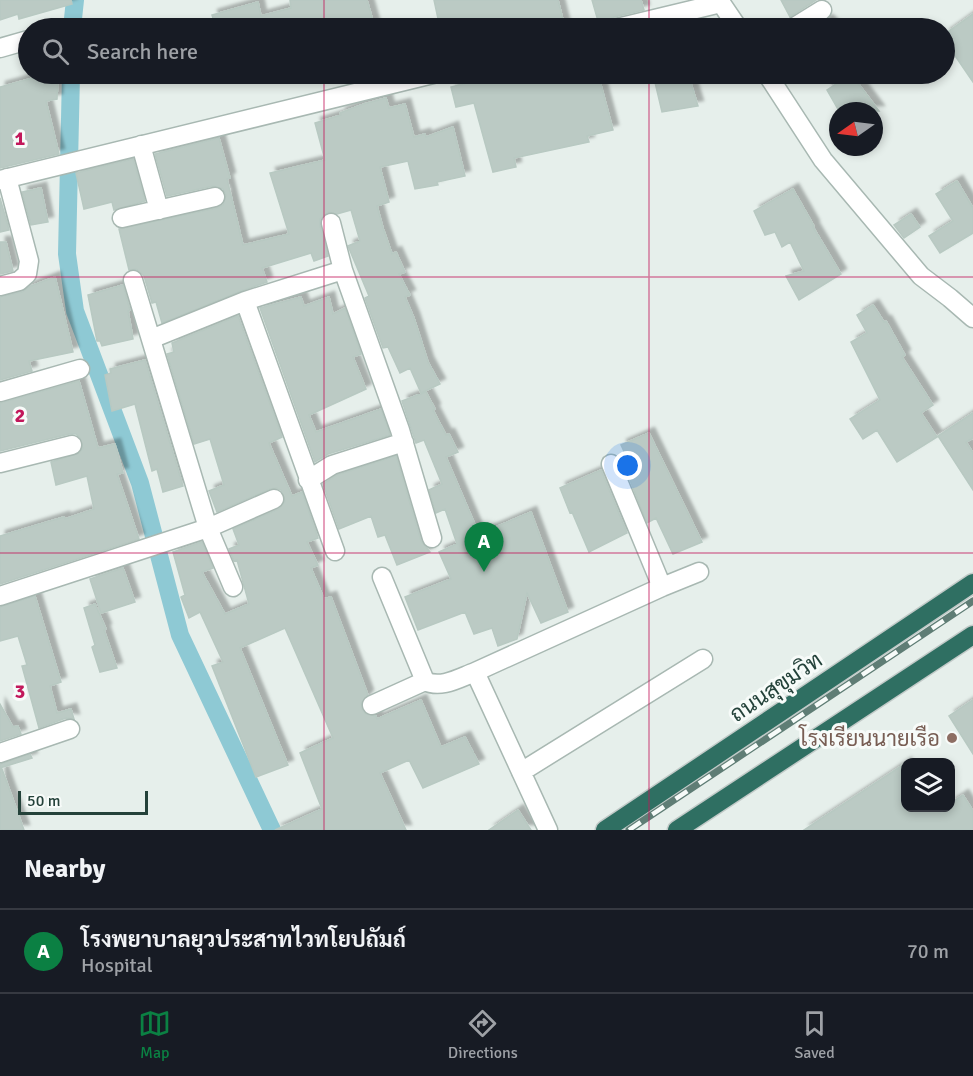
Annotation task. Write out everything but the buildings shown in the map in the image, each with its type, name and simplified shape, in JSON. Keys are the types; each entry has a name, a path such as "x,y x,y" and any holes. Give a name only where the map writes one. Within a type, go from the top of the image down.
{"highway":[{"name":"ถนนสุขุมวิท","path":"605,830 973,583"},
{"path":"677,830 973,635"}],"street":[{"path":"657,18 720,2 731,18"},
{"path":"809,18 822,10"},
{"path":"0,48 18,43"},
{"path":"0,286 19,281 27,274 29,261 3,179 393,84"},
{"path":"774,84 823,160 913,267 973,318"},
{"path":"141,145 159,210"},
{"path":"122,218 215,197"},
{"path":"331,223 343,270 404,442 432,538"},
{"path":"151,339 245,301 343,270"},
{"path":"133,280 208,528 233,587"},
{"path":"245,301 334,551"},
{"path":"0,392 80,369"},
{"path":"308,480 332,465 404,442"},
{"path":"0,464 72,446"},
{"path":"611,464 662,587"},
{"path":"0,596 208,528 274,500"},
{"path":"382,577 425,681 431,684 442,684 475,672 699,572"},
{"path":"521,772 703,659"},
{"path":"475,672 548,830"},
{"path":"372,705 425,681"},
{"path":"0,753 70,729"}],"waterway":[{"path":"73,18 75,0"},
{"path":"71,84 67,254 75,311 140,483 180,635 272,830"}],"railway":[{"path":"629,830 973,601"}],"place":[{"name":"โรงพยาบาลยุวประสาทไวทโยปถัมถ์","path":"484,572"},
{"name":"โรงเรียนนายเรือ","path":"952,738"}]}
